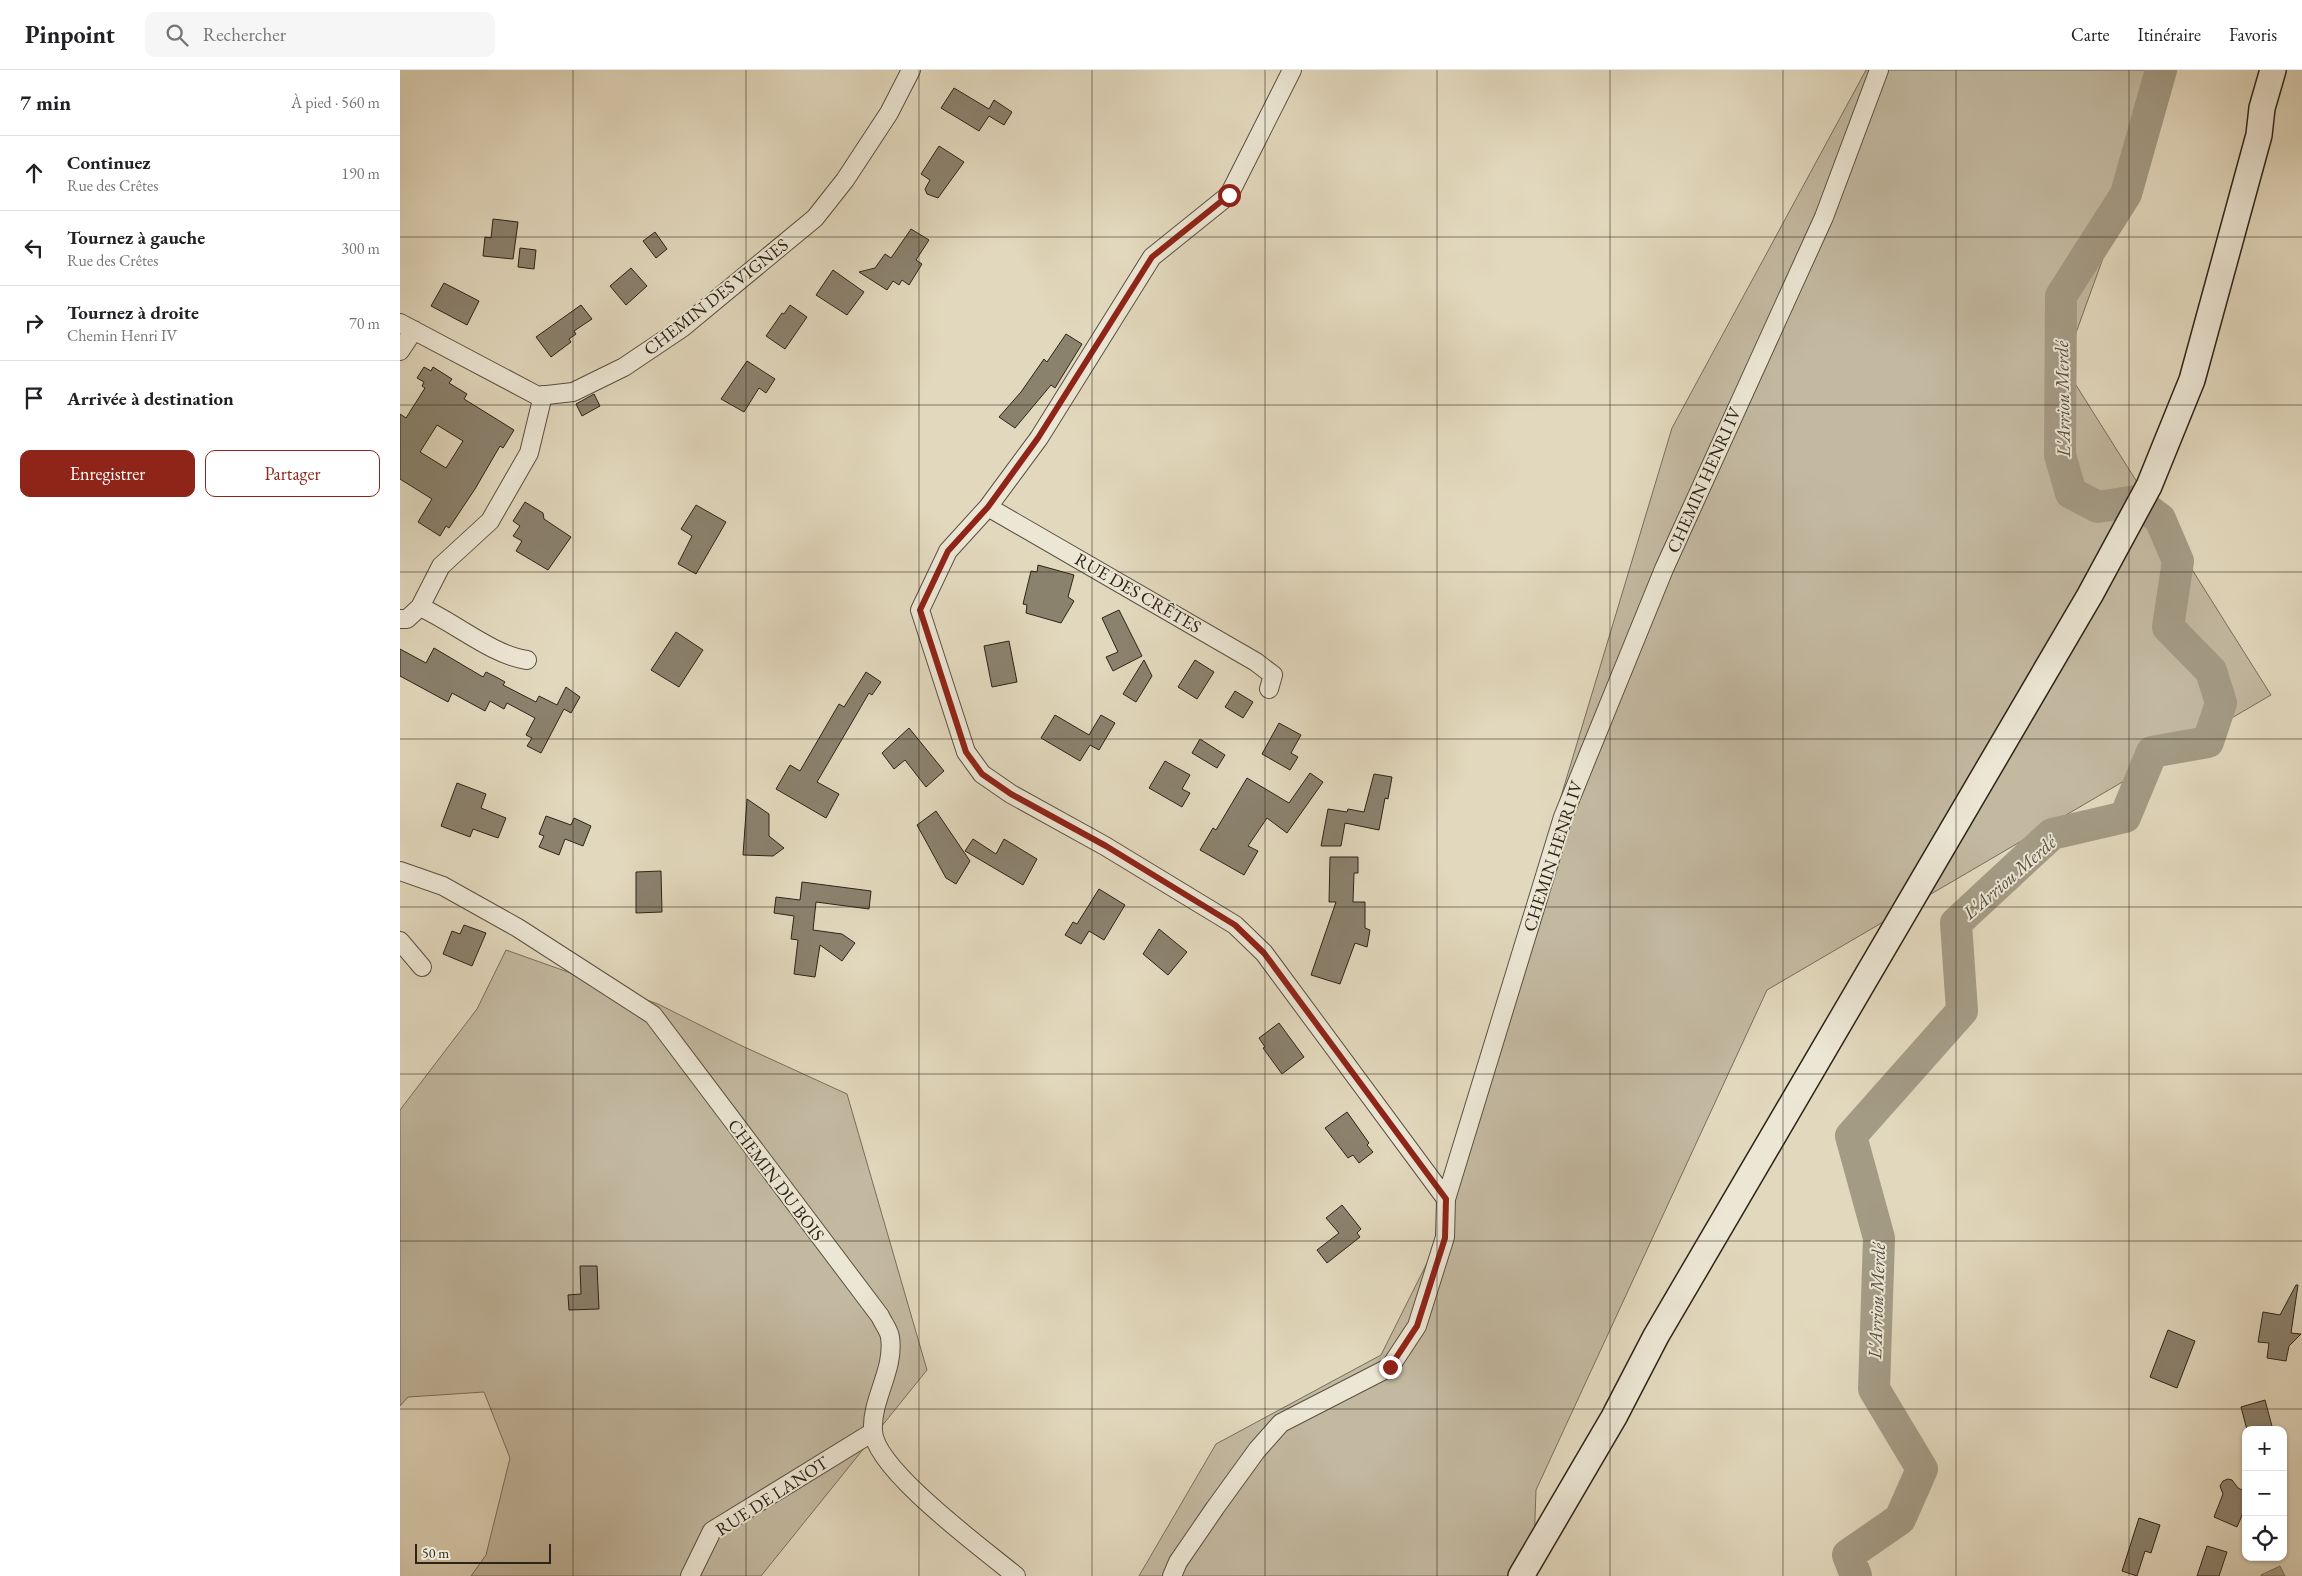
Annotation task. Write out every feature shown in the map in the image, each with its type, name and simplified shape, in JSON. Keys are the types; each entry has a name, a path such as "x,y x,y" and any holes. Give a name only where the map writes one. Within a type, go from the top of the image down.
{"main road":[{"path":"1520,1576 1614,1417 1656,1336 2129,526 2149,486 2192,380 2258,135 2262,108 2273,70"},
{"path":"2258,135 2272,108 2285,70"},
{"path":"1504,1576 1600,1412 1656,1336"}],"street":[{"name":"CHEMIN DES VIGNES","path":"407,326 538,396 573,392 624,368 682,328 815,218 845,180 889,113 911,70"},
{"path":"1292,70 1229,195 1152,257 1038,438 988,507 948,551 920,610 966,752 982,774 1011,794 1106,846 1235,925 1264,953 1446,1199"},
{"name":"CHEMIN HENRI IV","path":"1172,1576 1178,1562 1215,1508 1257,1450 1281,1423 1390,1367 1417,1326 1445,1238 1446,1199 1562,817 1664,569 1824,217 1879,70"},
{"path":"400,351 407,326"},
{"path":"400,619 407,619 420,607 441,566 490,521 529,453 543,395"},
{"name":"RUE DES CRÊTES","path":"988,507 1256,662 1273,675 1269,689"},
{"path":"420,607 438,615 511,658 527,660"},
{"name":"CHEMIN DU BOIS","path":"400,871 443,886 518,928 653,1015 883,1323 890,1335 890,1358 875,1413 873,1432"},
{"path":"400,941 422,967"},
{"path":"873,1432 880,1451 904,1481 1016,1576"},
{"name":"RUE DE LANOT","path":"690,1576 712,1532 873,1432"}],"shaded area":[{"path":"1866,70 2171,70 2064,366 2271,695 1767,990 1536,1490 1533,1576 1139,1576 1216,1444 1381,1355 1433,1251 1447,1175 1672,428"},
{"path":"506,950 658,1004 740,1045 847,1094 927,1370 761,1576 471,1576 486,1555 510,1458 484,1392 408,1397 400,1406 400,1110 477,1009"},
{"path":"2280,1566 2285,1576 2261,1576 2261,1575"}],"building":[{"path":"954,88 989,109 994,100 1012,112 1004,125 989,116 979,131 941,108"},
{"path":"939,146 964,162 938,198 927,194 925,189 930,180 921,174"},
{"path":"493,219 518,222 513,259 483,256 485,237 491,238"},
{"path":"911,229 929,240 916,260 922,264 909,285 902,280 899,285 893,281 887,290 859,272 875,268 885,254 891,258"},
{"path":"655,232 667,249 656,258 643,241"},
{"path":"520,248 536,250 534,269 518,267"},
{"path":"631,268 647,286 626,305 610,286"},
{"path":"833,270 864,292 847,315 816,295"},
{"path":"444,283 479,301 467,325 431,306"},
{"path":"581,305 592,319 574,331 576,334 569,339 571,342 551,357 536,337"},
{"path":"790,305 807,317 785,349 766,336"},
{"path":"1066,334 1082,344 1055,388 1051,385 1015,428 999,417 1021,392 1044,359 1047,362"},
{"path":"747,361 775,379 766,393 759,388 744,412 721,399"},
{"path":"424,367 431,371 433,367 452,379 449,383 467,394 464,399 514,430 503,448 500,446 449,528 446,526 440,536 418,522 432,499 400,479 400,414 406,418 425,388 422,386 424,382 417,378","holes":["437,425 463,441 446,468 420,452"]},
{"path":"594,394 600,406 582,416 576,404"},
{"path":"525,502 543,513 544,519 571,537 548,570 516,551 522,541 513,536 520,526 513,521"},
{"path":"696,505 726,522 696,574 678,564 692,536 681,529"},
{"path":"1038,565 1074,575 1068,597 1074,601 1061,623 1026,613 1027,605 1023,604 1031,571 1037,572"},
{"path":"1119,610 1142,656 1113,671 1106,657 1118,652 1102,618"},
{"path":"676,632 703,650 679,687 651,670"},
{"path":"1009,641 1017,682 992,687 984,646"},
{"path":"434,648 483,677 486,672 498,678 505,682 503,685 536,702 539,696 557,705 566,687 580,697 571,713 564,709 541,753 527,746 532,738 526,735 535,718 507,703 504,709 490,701 485,711 452,693 448,702 400,676 400,649 426,663"},
{"path":"1144,660 1152,676 1136,702 1123,694"},
{"path":"1195,660 1214,672 1197,699 1178,687"},
{"path":"866,672 881,682 872,695 869,693 817,782 839,794 826,818 776,789 790,765 800,771 839,704 844,707"},
{"path":"1235,691 1253,702 1243,718 1225,707"},
{"path":"1055,715 1089,735 1101,715 1115,723 1099,750 1090,745 1080,761 1041,738"},
{"path":"1279,723 1301,735 1291,753 1298,757 1290,770 1262,754"},
{"path":"909,728 944,771 926,787 905,760 894,769 882,753"},
{"path":"1200,739 1225,755 1217,768 1192,753"},
{"path":"1165,761 1190,775 1182,789 1190,793 1182,807 1149,788"},
{"path":"1310,773 1323,782 1287,833 1267,818 1248,846 1258,851 1244,875 1200,850 1213,828 1216,830 1247,778 1289,803"},
{"path":"1374,774 1392,777 1388,799 1385,798 1379,830 1345,823 1341,846 1321,846 1328,809 1347,812 1348,809 1364,812"},
{"path":"457,783 486,794 481,808 506,818 498,838 473,829 470,837 441,826"},
{"path":"747,799 769,814 769,836 784,848 773,856 743,855"},
{"path":"936,811 970,861 956,884 946,878 917,825"},
{"path":"546,816 571,825 574,818 591,826 583,846 565,839 559,855 539,847 544,836 539,834"},
{"path":"973,839 996,854 1004,839 1037,859 1023,885 965,851"},
{"path":"1330,857 1358,857 1358,873 1354,873 1353,902 1365,902 1365,928 1370,930 1367,947 1355,943 1340,984 1311,975 1336,902 1329,902"},
{"path":"661,871 662,912 636,913 636,872"},
{"path":"802,882 871,891 869,909 816,902 813,930 842,934 855,943 842,961 820,945 815,977 794,974 798,940 791,939 794,916 774,913 776,897 800,900"},
{"path":"1099,889 1125,905 1104,940 1089,931 1081,944 1065,935 1073,922 1077,924"},
{"path":"464,925 486,933 472,966 443,954 452,931 460,934"},
{"path":"1159,929 1187,952 1168,975 1143,954"},
{"path":"1279,1023 1304,1057 1282,1074 1263,1048 1265,1047 1259,1038"},
{"path":"1347,1112 1369,1143 1367,1145 1373,1152 1359,1163 1353,1155 1348,1158 1325,1128"},
{"path":"1342,1205 1361,1229 1357,1233 1360,1237 1327,1263 1317,1250 1339,1233 1326,1218"},
{"path":"580,1266 597,1266 599,1309 569,1310 568,1295 581,1294"},
{"path":"2296,1285 2298,1285 2291,1333 2301,1334 2289,1346 2286,1361 2267,1358 2269,1343 2258,1342 2263,1312 2280,1315"},
{"path":"2168,1330 2195,1341 2177,1388 2150,1377"},
{"path":"2265,1400 2272,1426 2246,1426 2241,1407"},
{"path":"2232,1480 2242,1490 2242,1515 2237,1527 2214,1517 2223,1494 2220,1486 2223,1481"},
{"path":"2139,1518 2160,1525 2151,1553 2145,1551 2137,1576 2122,1571"},
{"path":"2207,1546 2227,1552 2219,1576 2197,1576"}],"waterway":[{"name":"L'Arriou Merdé","path":"1856,1576 1848,1555 1900,1519 1922,1469 1874,1389 1879,1238 1851,1136 1962,1011 1956,923 2052,834 2125,817 2152,752 2208,742 2221,703 2211,671 2168,627 2178,561 2160,519 2136,501 2098,507 2071,493 2060,455 2061,296 2126,194 2161,70"}],"route":[{"path":"1229,195 1152,257 1038,438 988,507 948,551 920,610 966,752 982,774 1011,794 1106,846 1235,925 1264,953 1446,1199 1445,1238 1417,1326 1390,1367"}]}
